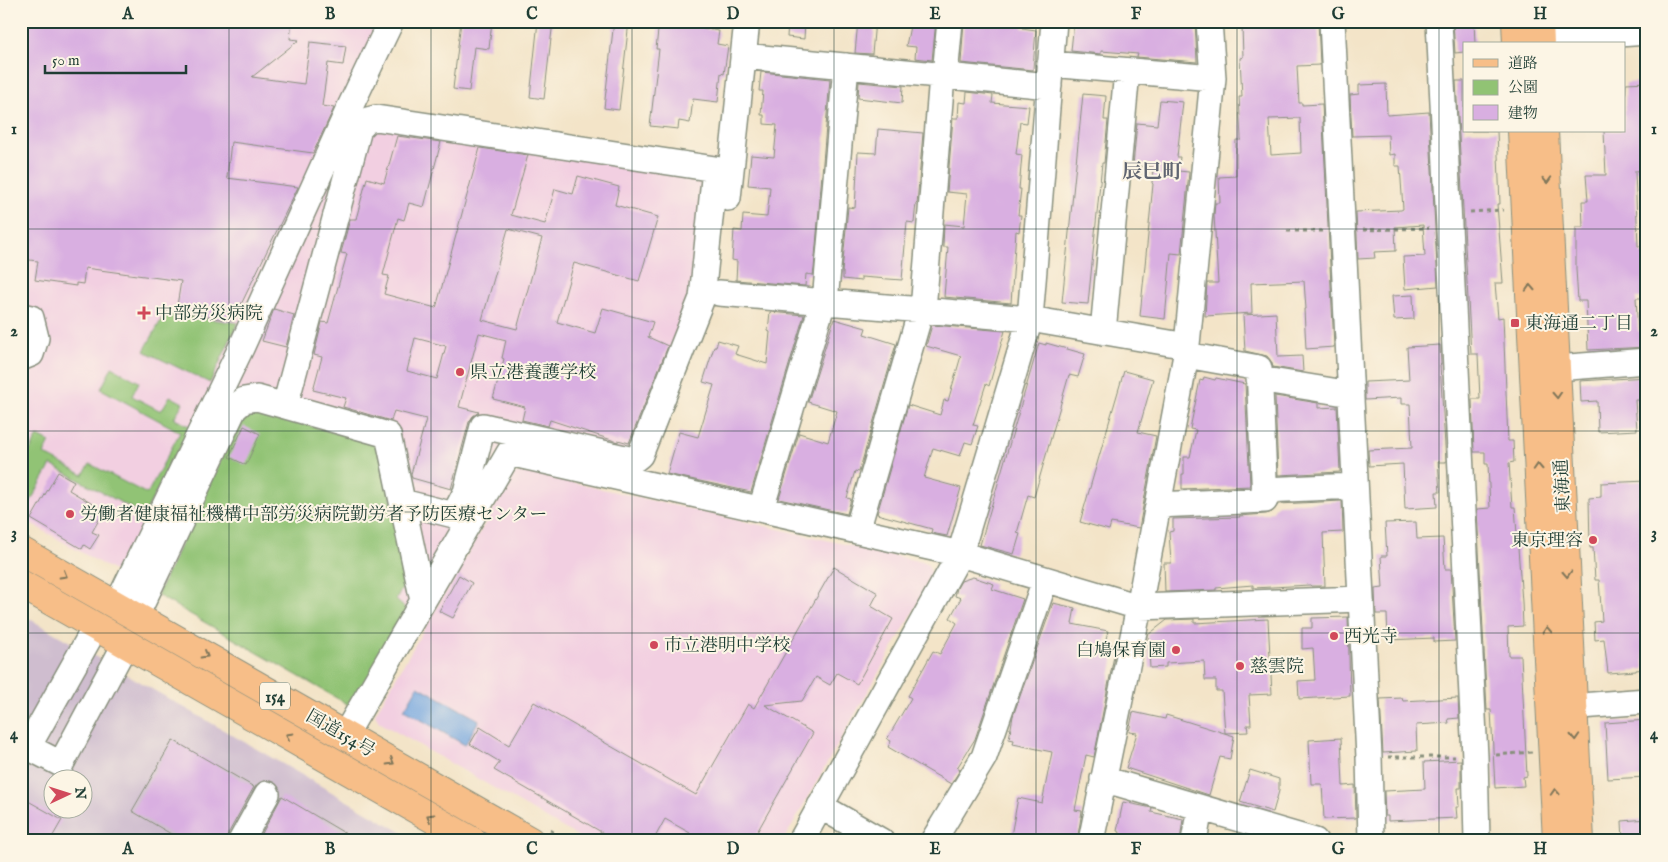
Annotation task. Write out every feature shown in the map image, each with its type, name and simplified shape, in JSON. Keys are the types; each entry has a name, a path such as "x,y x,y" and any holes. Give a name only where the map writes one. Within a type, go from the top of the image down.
{"main road":[{"name":"東海通","path":"1522,132 1562,707 1580,841"},
{"name":"東海通","path":"1544,132 1556,368 1562,707 1557,841"},
{"name":"国道154号","path":"21,551 530,841"},
{"name":"国道154号","path":"21,584 472,841"}],"street":[{"path":"127,611 241,348 348,111 391,21"},
{"path":"648,484 718,293 747,21"},
{"path":"858,531 922,310 950,21"},
{"path":"801,841 960,554 1030,319 1054,21"},
{"path":"1091,841 1139,607 1187,350 1213,78 1209,21"},
{"path":"1332,21 1372,841"},
{"path":"1439,21 1475,747 1477,841"},
{"path":"1528,35 1647,32"},
{"path":"743,56 944,76 1050,75 1127,71 1213,78"},
{"path":"760,510 824,302 846,66"},
{"path":"1103,332 1127,71"},
{"path":"285,406 359,129 368,120 376,118 715,169 702,298 640,456 635,459 629,459 483,426 466,492 454,515 402,502"},
{"path":"718,293 1030,319 1103,332 1259,368 1265,500 1158,505"},
{"path":"21,316 31,318 36,338 31,354 21,358"},
{"path":"1556,368 1647,361"},
{"path":"1259,379 1350,394"},
{"path":"127,611 234,409 244,400 257,398 388,435 423,602"},
{"path":"345,735 510,453 960,554 1139,607 1361,599"},
{"path":"1264,490 1355,486"},
{"path":"933,841 984,757 1045,580"},
{"path":"96,626 28,747 61,764 126,643"},
{"path":"1562,707 1647,702"},
{"path":"1103,779 1284,836 1315,841"},
{"path":"241,841 267,794"},
{"path":"820,806 882,841"},
{"path":"1194,841 1200,808"}],"path":[{"path":"1287,231 1342,231 1449,220 1526,208"}],"shaded area":[{"path":"21,21 402,21 362,109 724,162 646,465 635,474 504,443 354,708 21,518"},
{"name":"市立港明中学校","path":"523,471 927,563 933,577 783,841 586,841 379,722 375,714 513,475"},
{"path":"21,614 417,841 21,841"}],"green space":[{"path":"165,313 238,323 210,383 144,351"},
{"path":"112,367 139,382 132,396 161,411 170,396 183,403 174,418 191,427 144,515 51,465 21,518 21,467 38,436 50,442 44,454 83,475 90,464 147,494 180,432 101,389"},
{"path":"250,409 372,443 382,451 408,577 396,600 408,611 354,708 157,595 242,414"}],"water":[{"path":"418,686 479,720 465,745 404,710"}],"building":[{"path":"21,21 292,21 290,39 299,40 252,77 304,84 310,42 346,46 343,65 328,63 322,106 334,108 313,153 231,142 227,178 298,187 233,321 176,312 181,281 85,268 83,284 76,283 76,286 35,280 38,261 21,259"},
{"path":"461,21 492,21 489,49 474,47 469,91 453,89"},
{"path":"538,21 553,21 544,99 530,97"},
{"path":"614,21 629,21 619,110 604,108"},
{"path":"659,21 690,25 690,21 704,21 704,29 719,31 717,44 728,46 724,74 721,73 718,102 693,99 690,123 679,121 678,129 650,126 659,49 656,49"},
{"path":"788,21 805,21 804,39 787,37"},
{"path":"858,21 875,21 872,54 855,53"},
{"path":"911,21 936,21 932,60 915,58 916,47 906,46"},
{"path":"964,21 1023,21 1022,28 1036,30 1033,70 961,63"},
{"path":"1074,21 1195,21 1197,62 1137,57 1138,54 1101,51 1101,54 1071,51"},
{"path":"1291,21 1318,21 1320,65 1297,66 1299,103 1302,103 1302,105 1322,104 1334,347 1306,349 1304,281 1251,283 1252,313 1205,316 1207,283 1218,283 1214,215 1215,203 1220,203 1219,177 1236,176 1236,140 1241,140 1239,97 1242,97 1240,58 1243,57 1242,26 1291,24","holes":["1300,118 1301,153 1271,155 1269,119"]},
{"path":"1453,21 1474,21 1475,42 1463,42 1463,52 1455,53"},
{"path":"761,72 830,79 814,269 813,275 806,274 805,286 736,280 737,261 732,260 734,230 742,231 743,215 767,217 770,187 748,185 751,155 774,157 777,125 764,124 764,115 761,115 763,91 759,91"},
{"path":"1456,81 1463,81 1463,132 1497,132 1500,204 1497,204 1503,283 1495,283 1498,318 1503,317 1508,441 1513,441 1514,462 1509,463 1512,507 1515,507 1523,626 1508,627 1509,656 1521,656 1527,776 1523,777 1524,786 1495,788 1491,710 1487,710 1477,509 1490,508 1488,464 1485,464 1485,452 1474,452 1472,399 1480,399 1478,354 1471,354"},
{"path":"859,82 903,86 902,103 858,98"},
{"path":"1647,82 1647,170 1635,171 1638,246 1641,246 1641,255 1647,255 1647,298 1636,298 1638,331 1647,331 1647,347 1588,350 1586,301 1578,301 1576,227 1583,227 1582,201 1588,201 1586,175 1606,175 1604,132 1626,132 1626,83"},
{"path":"1386,84 1387,115 1429,112 1438,286 1405,289 1403,257 1425,256 1423,225 1395,227 1396,251 1374,252 1375,258 1358,259 1356,212 1403,209 1400,166 1395,166 1395,154 1389,155 1388,135 1352,136 1350,95 1359,94 1359,85"},
{"path":"967,92 993,95 992,103 1029,106 1027,123 1020,122 1016,154 1022,155 1018,215 1021,215 1019,232 1016,231 1011,303 944,297 948,247 943,247 944,224 964,226 967,194 947,192 953,118 958,118 959,102 966,103"},
{"path":"1083,94 1106,96 1104,120 1108,120 1088,304 1062,302"},
{"path":"1160,100 1183,102 1177,157 1180,157 1178,171 1189,172 1181,254 1171,253 1165,319 1140,316 1153,167 1133,166 1137,123 1157,125"},
{"path":"878,129 923,133 917,204 914,223 907,222 902,280 861,277 861,281 843,279 848,207 855,208 858,152 876,153"},
{"path":"397,136 441,142 424,207 409,203 404,220 398,218 383,275 389,276 384,294 436,308 480,148 528,155 511,215 545,224 555,189 573,194 578,176 619,187 615,205 658,217 639,281 574,263 557,322 595,333 603,308 653,322 648,337 668,346 629,443 618,440 618,442 550,420 548,426 522,420 525,407 493,399 504,359 502,358 506,340 479,333 459,407 479,412 469,422 451,489 412,478 411,474 426,419 394,411 391,421 343,407 346,398 313,390 322,357 314,355 322,322 328,323 347,254 341,253 350,219 356,219 367,178 384,183","holes":["508,229 542,238 517,329 482,320","415,338 446,346 437,379 407,371"]},
{"path":"1413,295 1414,319 1394,320 1392,296"},
{"path":"274,309 294,315 286,347 262,341"},
{"path":"770,312 804,315 751,492 667,474 679,432 698,437 714,385 703,382 718,340 738,346 735,354 767,364"},
{"path":"1276,313 1278,357 1302,356 1303,372 1273,367 1267,356 1245,351 1243,315"},
{"path":"834,319 866,328 864,334 896,344 859,472 855,471 847,498 851,499 847,514 779,499 799,433 828,442 837,411 808,402"},
{"path":"932,325 1005,331 989,386 986,384 973,425 978,426 972,444 965,442 960,456 933,448 924,478 961,488 947,536 931,533 932,529 877,514 908,405 940,415 944,400 948,401 961,356 926,346"},
{"path":"1039,343 1046,345 1046,343 1085,354 1078,377 1069,375 1034,497 1028,495 1017,533 1020,534 1014,554 980,545"},
{"path":"1440,345 1446,462 1438,462 1440,492 1436,492 1437,507 1405,509 1403,464 1369,466 1368,450 1412,448 1410,404 1401,404 1401,398 1365,400 1365,382 1409,380 1407,347"},
{"path":"1124,371 1153,379 1138,432 1156,436 1139,528 1111,523 1109,530 1080,522"},
{"path":"1204,377 1245,384 1250,486 1182,489 1184,457 1190,457 1196,430 1190,429 1200,380 1203,381"},
{"path":"1647,377 1647,400 1635,400 1637,430 1598,432 1597,401 1581,402 1580,381"},
{"path":"1275,396 1318,403 1318,408 1337,407 1340,472 1278,475"},
{"path":"244,426 260,434 246,465 229,457"},
{"path":"58,472 74,481 69,490 104,511 92,532 99,535 90,549 84,545 82,549 31,519"},
{"path":"1647,481 1647,637 1643,637 1644,669 1608,673 1604,639 1595,640 1594,622 1602,621 1599,580 1595,580 1593,548 1590,548 1589,498 1601,497 1601,483"},
{"path":"1342,501 1343,532 1323,533 1325,586 1253,588 1253,585 1216,588 1216,590 1165,592 1164,563 1171,563 1169,532 1173,531 1173,519 1240,517 1272,512 1278,504"},
{"path":"1416,522 1417,539 1443,538 1445,569 1451,569 1455,641 1434,642 1434,638 1388,640 1387,614 1376,614 1375,589 1383,588 1381,556 1387,556 1385,523"},
{"path":"834,567 878,593 871,606 893,619 857,684 837,673 830,685 816,677 802,701 765,705 813,733 752,841 686,841 690,833 665,819 653,841 617,841 494,770 500,762 470,744 480,727 509,745 534,702 696,795 748,704 754,708"},
{"path":"459,575 472,583 453,618 439,611"},
{"path":"973,577 994,584 992,589 1023,599 975,739 957,768 960,770 951,784 888,747 891,741 887,739 911,698 908,696 933,651 940,654 957,623 950,618 961,598 955,596 957,588 961,581"},
{"path":"1053,603 1075,608 1072,624 1108,631 1105,643 1116,646 1094,757 1086,755 1075,810 1082,811 1077,841 1010,841 1018,798 1042,803 1052,752 1013,744 1014,740 1009,739 1013,716"},
{"path":"1348,617 1350,696 1299,699 1298,681 1315,680 1313,648 1302,649 1302,628 1312,628 1312,618"},
{"path":"1194,619 1194,623 1268,619 1272,694 1249,695 1251,725 1247,725 1248,732 1225,733 1222,691 1216,691 1216,680 1205,680 1204,661 1166,663 1166,667 1150,668 1148,635 1167,620"},
{"path":"1402,698 1403,701 1458,698 1459,718 1448,719 1449,723 1416,725 1417,751 1383,753 1380,699"},
{"path":"1133,712 1165,719 1166,715 1234,736 1230,759 1220,757 1209,795 1126,768 1137,733 1129,732"},
{"path":"1647,720 1647,777 1608,779 1605,723"},
{"path":"1341,738 1343,786 1355,785 1356,818 1324,819 1322,784 1311,784 1309,740"},
{"path":"173,740 254,787 224,841 183,841 132,811"},
{"path":"1461,760 1461,788 1458,788 1459,807 1456,807 1457,818 1388,821 1388,816 1385,816 1384,791 1425,789 1424,762"},
{"path":"1250,770 1279,779 1279,791 1273,812 1240,802"},
{"path":"282,796 358,841 258,841"},
{"path":"21,797 42,809 42,820 62,820 50,841 21,841"},
{"path":"1123,802 1152,808 1151,812 1183,819 1180,841 1118,841 1120,832 1117,831"},
{"path":"1647,819 1647,841 1623,841 1622,821"}],"place":[{"name":"中部労災病院","path":"144,313"},
{"name":"東海通二丁目","path":"1515,323"},
{"name":"県立港養護学校","path":"460,372"},
{"name":"労働者健康福祉機構中部労災病院勤労者予防医療センター","path":"70,514"},
{"name":"東京理容","path":"1593,540"},
{"name":"西光寺","path":"1334,636"},
{"name":"市立港明中学校","path":"654,645"},
{"name":"白鳩保育園","path":"1176,650"},
{"name":"慈雲院","path":"1240,666"}],"district":[{"name":"辰巳町","path":"1152,171"}]}
